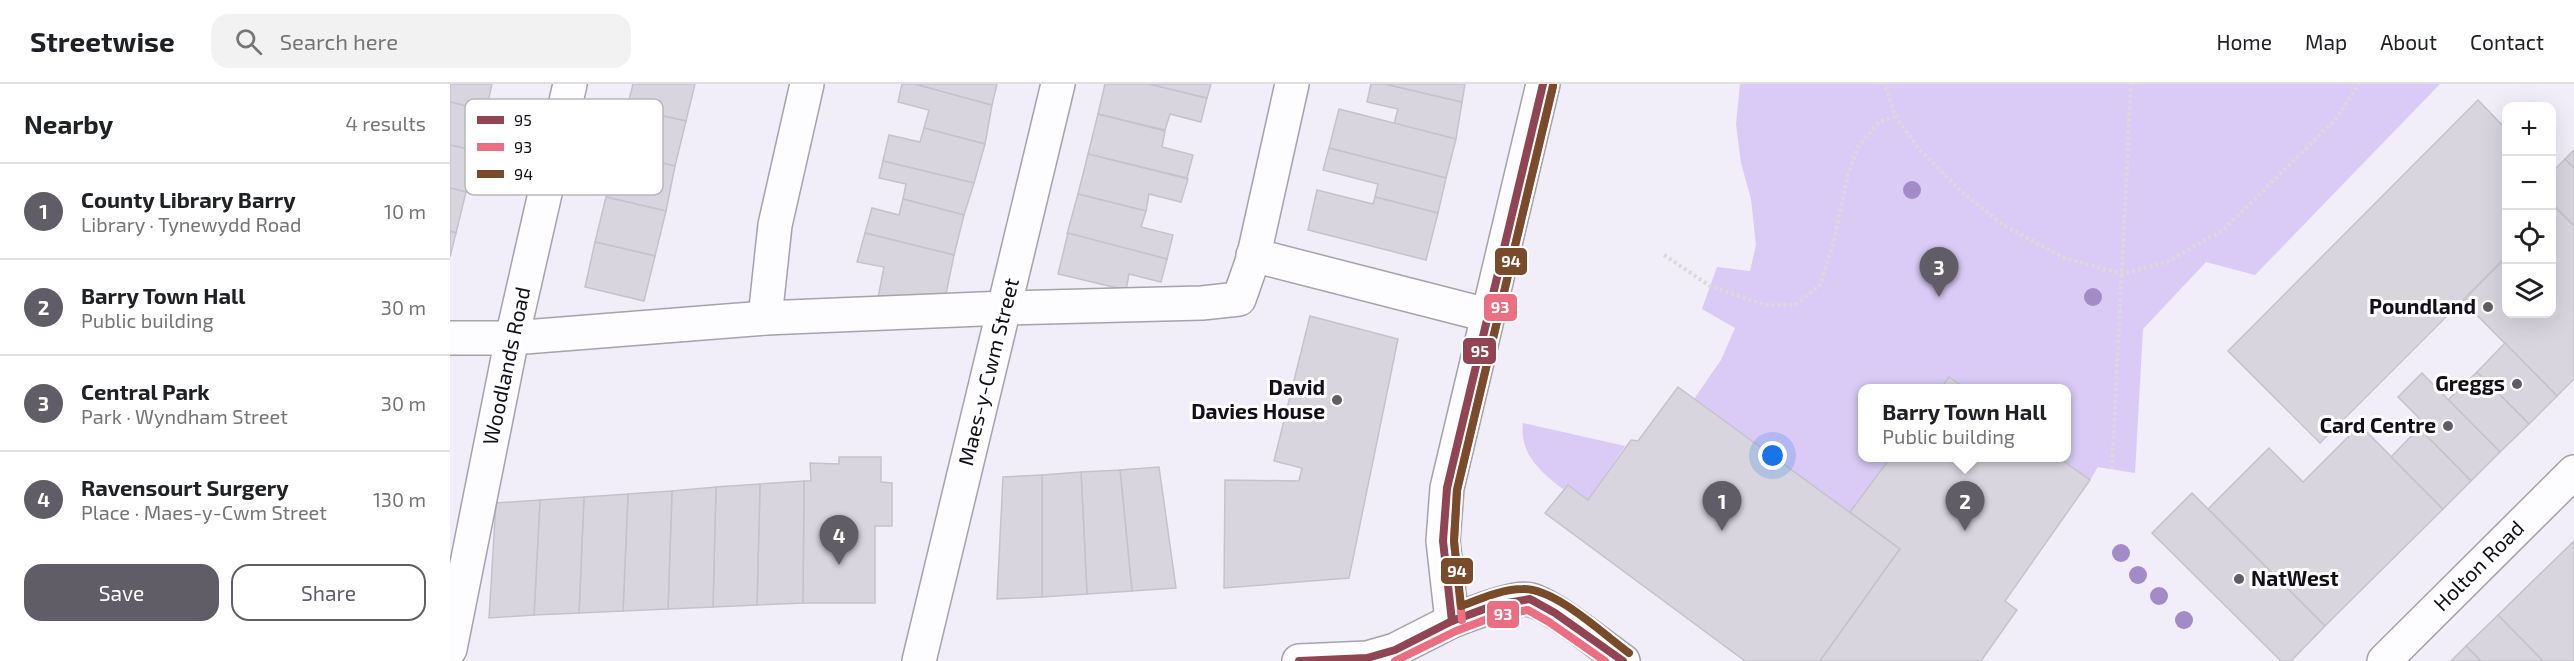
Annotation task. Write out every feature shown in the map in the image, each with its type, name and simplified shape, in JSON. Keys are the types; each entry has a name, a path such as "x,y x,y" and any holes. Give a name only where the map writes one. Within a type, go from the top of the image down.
{"street":[{"name":"Woodlands Road","path":"567,99 570,84"},
{"path":"765,318 775,225 807,84"},
{"name":"Maes-y-Cwm Street","path":"919,661 1059,84"},
{"path":"450,338 512,338 765,318 1202,303 1239,299 1253,255 1292,84"},
{"path":"1452,621 1443,541 1447,488 1543,84"},
{"name":"Woodlands Road","path":"450,649 512,338 545,195"},
{"path":"1253,255 1487,315"},
{"name":"Holton Road","path":"2384,661 2574,472"},
{"path":"1299,661 1367,658 1395,650 1452,621 1495,605 1530,599 1555,613 1623,661"}],"path":[{"path":"1885,84 1895,116 1919,149 1961,191 2003,225 2066,258 2122,274 2167,262 2223,230 2335,120 2359,84"},
{"path":"2112,469 2132,84"},
{"path":"1664,255 1710,286 1765,305 1795,305 1820,285 1834,241 1848,174 1858,147 1878,122 1895,116"}],"shaded area":[{"path":"1740,84 2440,84 2255,275 2206,262 2143,329 2135,473 2098,467 2090,480 2065,462 2071,462 2071,384 1959,384 1949,377 1944,384 1858,384 1858,462 1887,462 1850,512 1694,399 1721,360 1735,328 1702,309 1717,267 1750,271 1756,245 1751,199 1741,163 1736,124"},
{"path":"1523,423 1625,446 1588,500 1568,485 1564,490 1540,470 1528,453 1523,434"}],"building":[{"path":"450,84 492,84 489,99 465,99 465,106 450,102"},
{"path":"633,84 695,84 686,121 663,116 663,99 629,99"},
{"path":"902,84 915,84 992,105 985,144 924,128 929,110 898,102"},
{"path":"915,84 997,84 992,105"},
{"path":"1105,84 1149,84 1207,98 1201,122 1170,114 1165,130 1098,114"},
{"path":"1149,84 1211,84 1207,98"},
{"path":"1371,84 1385,84 1462,102 1456,139 1394,124 1398,109 1367,102"},
{"path":"1385,84 1465,84 1462,102"},
{"path":"2478,100 2502,125 2502,261 2320,443 2228,351"},
{"path":"450,102 465,106 465,148 450,145"},
{"path":"1339,109 1456,139 1446,178 1329,148"},
{"path":"1098,114 1165,131 1162,147 1193,155 1187,178 1088,154"},
{"path":"663,116 686,121 675,166 663,163"},
{"path":"924,128 985,144 974,183 883,161 889,135 920,142"},
{"path":"450,145 465,148 465,192 450,188"},
{"path":"1329,148 1446,178 1438,213 1375,197 1378,184 1323,170"},
{"path":"2574,150 2574,168 2565,159"},
{"path":"1088,154 1188,179 1181,202 1149,194 1146,211 1078,194"},
{"path":"2565,159 2574,168 2574,226 2556,207 2556,168"},
{"path":"883,161 974,183 964,215 903,199 906,184 879,178"},
{"path":"663,163 675,166 666,211 606,197 606,195 663,195"},
{"path":"450,188 465,192 465,195 456,233 450,231"},
{"path":"1317,190 1373,204 1375,197 1438,213 1426,260 1308,230"},
{"path":"1078,194 1146,211 1141,227 1173,235 1167,259 1067,234"},
{"path":"606,197 666,211 655,256 595,242"},
{"path":"903,199 964,215 954,255 865,233 872,208 899,215"},
{"name":"Poundland","path":"2556,208 2574,226 2574,379 2557,396 2463,301 2502,261 2502,318 2556,318"},
{"path":"450,231 456,233 450,257"},
{"path":"865,233 954,255 945,299 877,303 884,267 857,262"},
{"path":"1068,233 1167,259 1161,282 1129,274 1126,290 1058,274"},
{"path":"595,242 655,256 644,301 585,287"},
{"name":"David Davies House","path":"1310,316 1398,339 1349,578 1224,588 1225,480 1299,481 1302,468 1274,461"},
{"name":"Greggs","path":"2505,343 2557,396 2529,424 2477,372"},
{"path":"2477,372 2529,424 2500,452 2448,400"},
{"name":"Card Centre","path":"2422,373 2500,452 2471,481 2419,428 2424,423 2398,397"},
{"path":"1949,377 1959,384 1944,384"},
{"path":"1678,387 1900,549 1820,661 1745,661 1545,513 1568,485 1588,500 1631,440 1638,441"},
{"path":"2360,425 2443,509 2325,626 2208,509 2269,448 2303,482"},
{"path":"2419,428 2471,481 2443,509 2391,457"},
{"path":"839,457 881,457 881,482 892,483 892,526 875,526 875,603 803,603 804,481 811,481 810,463 839,464"},
{"path":"1887,462 2065,462 2090,480 2005,601 2017,610 1981,661 1820,661 1900,549 1850,512"},
{"path":"1159,467 1176,588 1132,591 1120,470"},
{"path":"1120,470 1132,591 1087,594 1081,472"},
{"path":"1081,472 1087,594 1042,597 1042,475"},
{"path":"1042,475 1042,597 997,599 1003,477"},
{"path":"804,481 803,603 757,605 760,484"},
{"path":"760,484 757,605 713,607 716,487"},
{"path":"716,487 713,607 668,609 672,491"},
{"path":"672,491 668,609 623,611 628,494"},
{"name":"NatWest","path":"2192,493 2325,626 2291,661 2281,661 2152,533"},
{"path":"628,494 623,611 579,613 584,497"},
{"path":"584,497 579,613 534,615 540,500"},
{"path":"540,500 534,615 489,618 496,503"},
{"path":"2574,541 2574,661 2543,661 2498,615"},
{"path":"2498,615 2543,661 2481,661 2466,646"},
{"path":"2466,646 2481,661 2451,661"}],"transit line":[{"name":"95","path":"1452,621 1443,541 1447,488 1543,84"},
{"name":"93","path":"1462,620 1454,541 1457,490 1553,86"},
{"name":"94","path":"1553,86 1457,490 1454,541 1461,606 1507,591 1523,589 1536,591 1564,604 1629,653"},
{"name":"95","path":"1299,661 1367,658 1395,650 1452,621 1495,605 1530,599 1555,613 1623,661"},
{"name":"93","path":"1395,661 1456,631 1498,615 1528,610 1605,661"}],"place":[{"name":"Central Park","path":"1939,297"},
{"name":"Poundland","path":"2488,307"},
{"name":"Greggs","path":"2517,384"},
{"name":"David Davies House","path":"1337,400"},
{"name":"Card Centre","path":"2448,426"},
{"name":"County Library Barry","path":"1722,531"},
{"name":"Barry Town Hall","path":"1965,531"},
{"name":"Ravensourt Surgery","path":"839,565"},
{"name":"NatWest","path":"2239,579"}]}
